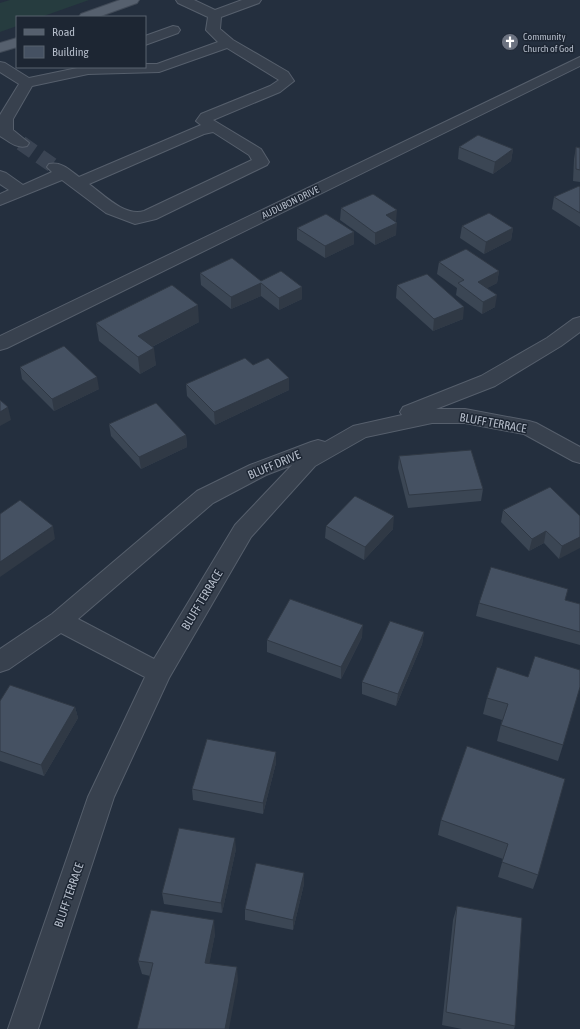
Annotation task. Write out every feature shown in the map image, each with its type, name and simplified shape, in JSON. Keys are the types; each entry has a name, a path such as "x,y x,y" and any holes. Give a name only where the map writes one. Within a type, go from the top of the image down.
{"main road":[{"path":"89,16 132,0"},
{"path":"0,48 16,42"}],"street":[{"path":"183,0 215,15 254,0"},
{"path":"0,200 21,191 59,170 112,209 135,219 150,215 261,162 255,152 204,121 206,117 275,89 287,81 282,75 228,43 213,30 215,15"},
{"path":"146,41 173,30"},
{"path":"21,143 5,132 5,119 27,83 89,68 159,68 228,43"},
{"name":"AUDUBON DRIVE","path":"0,344 580,61"},
{"path":"0,66 27,83"},
{"path":"78,184 200,130 215,127"},
{"path":"0,176 21,191"},
{"name":"BLUFF DRIVE","path":"0,662 60,621 205,497 258,470 488,381 554,342 580,323"},
{"name":"BLUFF TERRACE","path":"23,1029 101,797 159,673 243,532 308,461 360,431 432,416 465,416 529,428 580,456"},
{"path":"60,621 159,673"}],"green space":[{"path":"10,0 89,0 44,16 16,16 16,26 0,32 0,3"}],"building":[{"path":"478,135 513,149 495,162 459,147"},
{"path":"576,147 580,148 580,170 576,169"},
{"path":"579,186 580,213 554,197"},
{"path":"373,194 397,210 386,215 397,223 375,233 341,208"},
{"path":"489,213 513,228 486,242 462,226"},
{"path":"326,214 354,232 325,246 297,228"},
{"path":"466,249 499,271 478,282 497,295 483,302 458,283 464,280 439,262"},
{"path":"232,258 261,281 281,271 302,287 279,298 261,283 231,297 200,273"},
{"path":"427,274 464,307 434,319 397,285"},
{"path":"172,285 198,305 138,336 154,348 138,357 96,323"},
{"path":"64,346 97,377 52,399 20,367"},
{"path":"245,358 253,365 268,358 289,378 214,412 186,384"},
{"path":"0,400 8,407 0,412"},
{"path":"156,403 186,435 139,457 109,424"},
{"path":"471,450 483,489 409,495 399,456"},
{"path":"550,487 580,516 580,537 562,546 546,531 532,539 503,510"},
{"path":"355,496 394,516 365,547 326,526"},
{"path":"20,500 53,526 0,562 0,514"},
{"path":"491,567 568,589 565,600 580,604 580,632 479,603"},
{"path":"290,599 363,625 341,667 267,640"},
{"path":"390,621 424,632 398,694 362,682"},
{"path":"535,656 580,670 580,687 563,745 501,725 508,704 487,698 497,667 528,677"},
{"path":"10,685 75,707 41,765 0,751 0,701"},
{"path":"207,739 276,752 263,803 192,789"},
{"path":"467,746 565,779 538,875 502,862 508,844 441,820"},
{"path":"179,828 235,838 221,903 162,893"},
{"path":"256,863 304,873 293,920 245,909"},
{"path":"457,906 522,918 515,1026 446,1012"},
{"path":"151,910 214,920 205,963 237,967 225,1029 137,1029 153,963 138,961"}],"tunnel":[{"path":"21,143 55,167"}],"place":[{"name":"Community Church of God","path":"510,42"}]}
